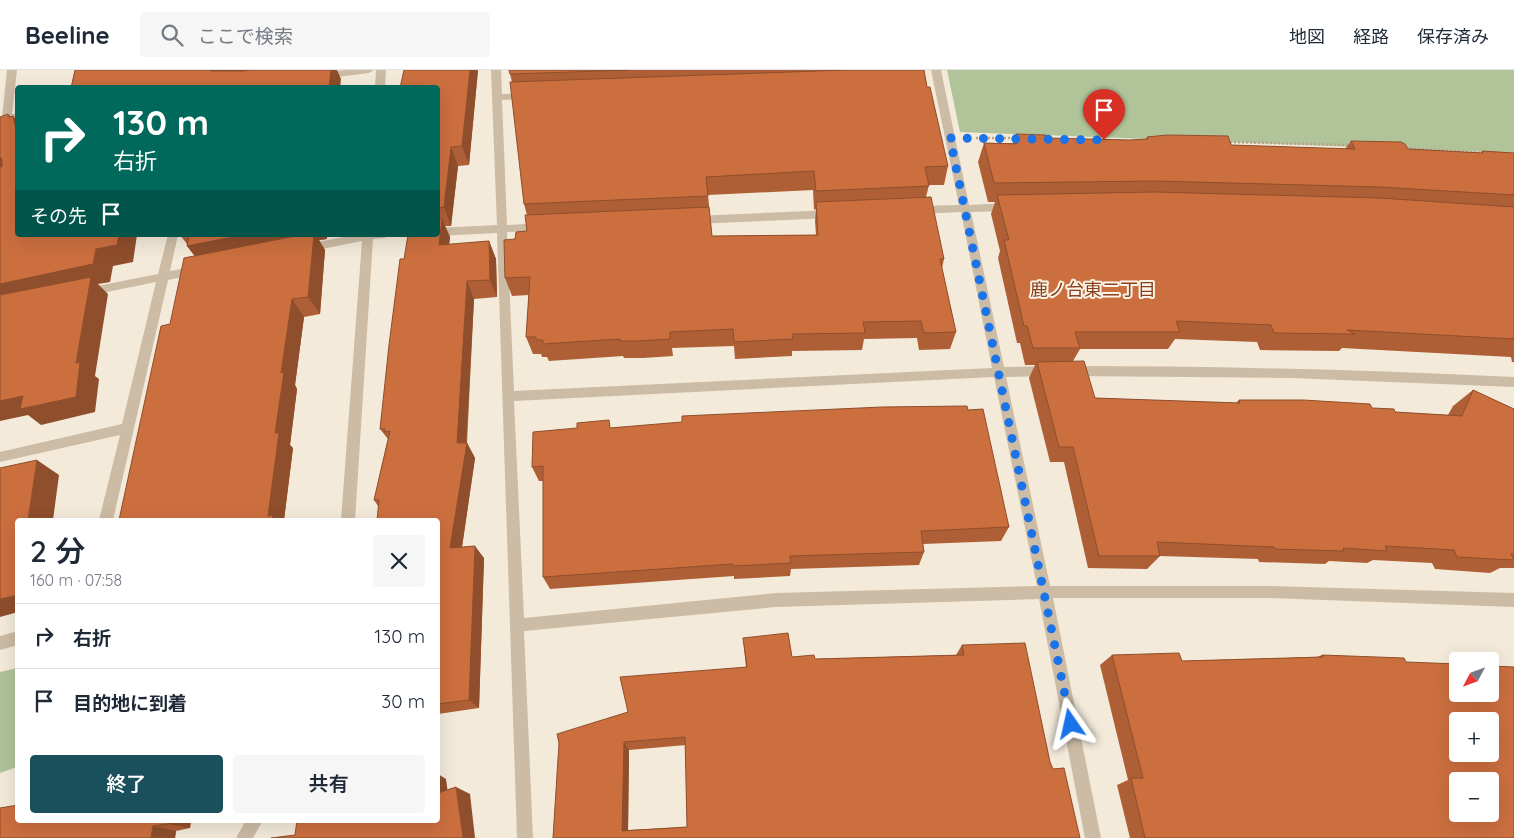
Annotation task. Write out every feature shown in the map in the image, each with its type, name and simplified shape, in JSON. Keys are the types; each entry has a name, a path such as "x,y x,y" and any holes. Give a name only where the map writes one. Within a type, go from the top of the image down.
{"street":[{"path":"12,70 7,117 15,118"},
{"path":"312,77 369,70"},
{"path":"380,85 381,70"},
{"path":"496,70 526,838"},
{"path":"934,78 950,138 965,208 1045,592 1093,838"},
{"path":"497,97 536,95"},
{"path":"906,210 1022,207"},
{"path":"679,221 847,213"},
{"path":"440,232 551,227"},
{"path":"106,518 174,237"},
{"path":"300,249 358,237"},
{"path":"348,518 368,237"},
{"path":"77,294 213,267"},
{"path":"508,396 999,372 1157,370 1365,374 1514,382"},
{"path":"0,457 127,428"},
{"path":"517,625 776,600 1045,592 1269,592 1514,600"},
{"path":"0,643 15,639"},
{"path":"244,838 254,823"}],"path":[{"path":"950,138 1019,138"},
{"path":"1226,142 1352,145"},
{"path":"1400,148 1486,153"}],"green space":[{"path":"947,70 1514,70 1514,153 960,132"},
{"path":"15,668 15,768 0,773 0,672"}],"building":[{"path":"75,70 331,70 329,85 72,85"},
{"path":"404,70 470,70 462,146 451,147 444,207 440,208 440,85 401,85"},
{"path":"509,70 630,70 510,74"},
{"path":"847,70 924,70 927,87 930,87 948,166 925,167 929,186 816,191 814,171 706,177 708,196 524,204 510,82"},
{"path":"8,114 9,117 13,116 15,125 15,237 119,237 117,245 96,249 93,264 0,284 0,167 2,167 2,159 0,157 0,117"},
{"path":"1016,134 1046,135 1047,138 1130,140 1167,135 1228,136 1231,145 1355,149 1351,141 1401,142 1408,149 1514,153 1514,195 1380,187 1155,181 994,183 984,143 1017,144"},
{"path":"1155,192 1380,198 1514,207 1514,339 1347,330 1355,334 1274,333 1271,325 1176,321 1180,332 1075,332 1080,348 1033,348 1027,326 1024,326 1004,240 1009,240 997,195"},
{"path":"931,197 944,259 940,259 956,332 924,333 921,321 863,322 865,333 792,334 793,339 734,342 733,329 670,332 670,339 620,341 620,339 543,344 543,340 536,340 536,337 526,337 530,277 505,278 504,240 515,239 516,232 527,231 525,215 709,207 712,236 818,235 816,202"},
{"path":"440,219 442,219 440,236"},
{"path":"189,237 233,237 187,246"},
{"path":"290,237 314,237 308,297 292,299 281,373 284,372 275,433 279,433 268,516 273,515 272,518 119,518 161,326 170,324 184,258"},
{"path":"408,237 440,237 439,245 489,241 490,280 467,281 457,443 467,443 450,548 475,546 469,700 440,704 440,518 377,518 379,500 374,500 390,431 384,432 385,429 380,429 400,259 404,259"},
{"path":"91,277 76,363 80,362 76,397 20,409 23,396 0,401 0,295"},
{"path":"1084,361 1095,398 1240,403 1239,400 1303,400 1370,404 1372,408 1394,409 1395,412 1462,416 1473,390 1514,409 1514,554 1511,554 1514,560 1457,557 1454,550 1385,546 1387,551 1343,548 1344,551 1157,542 1160,556 1099,556 1073,447 1059,447 1037,362"},
{"path":"967,406 968,410 983,409 1009,527 921,531 924,552 790,556 791,563 734,566 733,564 543,577 543,466 532,467 533,432 577,428 577,423 609,420 610,428 682,422 682,416 882,407"},
{"path":"37,460 28,518 15,518 15,596 0,599 0,468"},
{"path":"788,633 792,657 814,655 815,659 964,655 962,645 1025,643 1050,762 1053,769 1064,768 1080,838 553,838 559,743 557,734 628,712 620,677 747,667 743,638","holes":["685,737 687,827 622,831 624,742"]},
{"path":"1179,653 1182,661 1323,657 1322,655 1404,658 1406,662 1449,664 1449,702 1499,702 1499,666 1514,667 1514,838 1145,838 1131,778 1143,778 1112,655"},
{"path":"456,787 463,838 271,838 295,835 297,823 440,823 440,792"},
{"path":"15,806 15,823 168,824 153,826 151,838 0,838 0,808"}],"district":[{"name":"鹿ノ台東二丁目","path":"1093,290"}],"route":[{"path":"1071,724 950,138 1104,140"}]}
